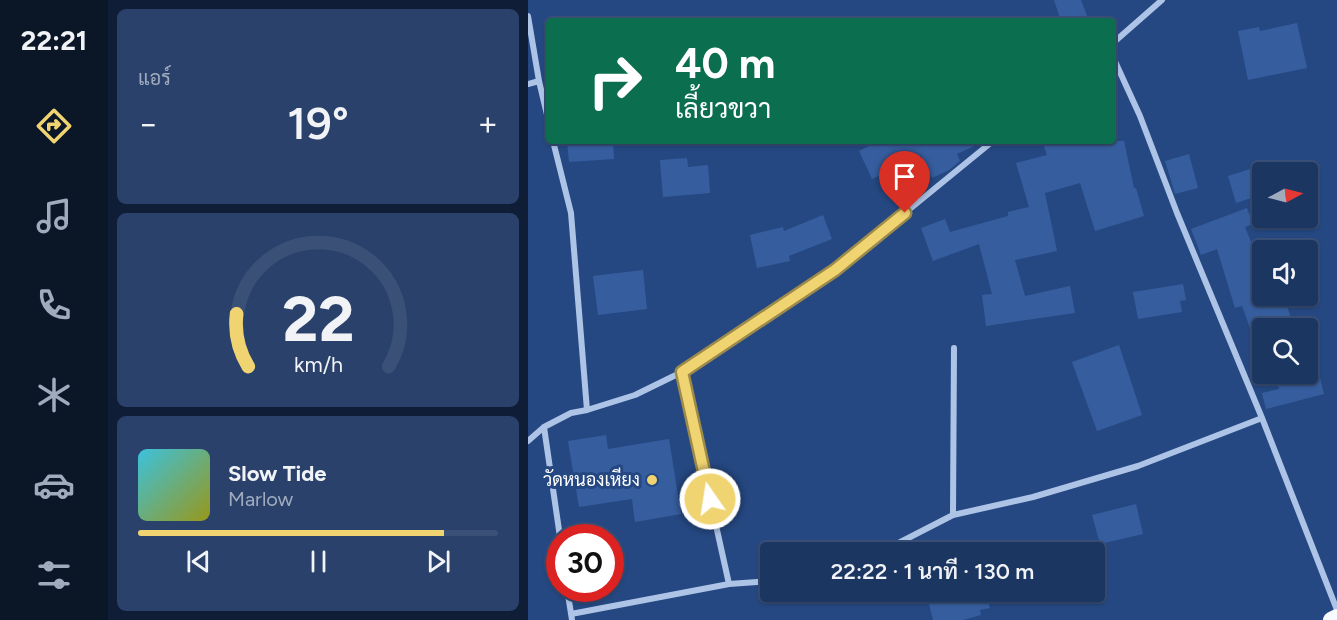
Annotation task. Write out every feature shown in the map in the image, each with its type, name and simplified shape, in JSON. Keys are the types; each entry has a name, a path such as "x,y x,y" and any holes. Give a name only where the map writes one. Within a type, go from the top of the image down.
{"highway":[{"path":"1331,620 1337,617"}],"street":[{"path":"1116,40 1162,0"},
{"path":"528,16 546,110"},
{"path":"1116,64 1140,116 1337,610"},
{"path":"528,84 539,81"},
{"path":"554,144 571,213 587,410"},
{"path":"528,441 544,427 571,413 635,395 682,372 835,270 989,144"},
{"path":"953,515 954,348"},
{"path":"682,372 729,584"},
{"path":"900,542 953,515 1033,496 1138,466 1262,418"},
{"path":"544,427 558,524"},
{"path":"569,602 571,617 729,584 760,582"}],"building":[{"path":"1054,0 1081,0 1088,18 1060,18"},
{"path":"1297,23 1307,68 1248,80 1238,31 1259,27 1260,31"},
{"path":"1116,141 1124,141 1134,188 1136,188 1144,216 1095,231 1080,183 1045,193 1057,251 1015,260 1025,296 1070,286 1075,313 986,326 982,295 992,294 979,244 933,261 921,228 945,219 950,232 1008,216 1008,212 1029,207 1016,163 1047,155 1043,144 1116,144"},
{"path":"567,144 613,144 614,159 569,162"},
{"path":"873,144 979,144 957,154 960,161 949,170 932,178 921,156 872,179 859,151"},
{"path":"1189,154 1198,188 1175,194 1165,161"},
{"path":"687,158 688,167 708,165 710,193 663,197 660,160"},
{"path":"1252,168 1252,198 1236,203 1228,176"},
{"path":"1247,208 1252,221 1252,224 1245,227 1252,244 1252,306 1287,306 1291,318 1252,318 1252,328 1250,328 1242,306 1235,308 1217,249 1201,255 1191,229"},
{"path":"823,215 832,239 789,256 790,261 757,268 750,235 783,227 784,231"},
{"path":"643,270 647,309 598,315 593,276"},
{"path":"1183,284 1186,300 1180,301 1182,312 1138,319 1133,292"},
{"path":"1119,345 1142,415 1097,431 1072,362"},
{"path":"1319,374 1324,394 1266,409 1262,393 1279,389 1278,384 1318,384"},
{"path":"606,435 608,449 669,439 681,514 635,522 632,499 579,507 568,441"},
{"path":"1136,504 1143,534 1105,543 1099,542 1092,515"},
{"path":"928,602 988,602 990,608 980,610 981,615 963,620 933,620"}],"place":[{"name":"วัดหนองเหียง","path":"652,480"}],"route":[{"path":"710,499 682,372 835,270 905,213"}]}
